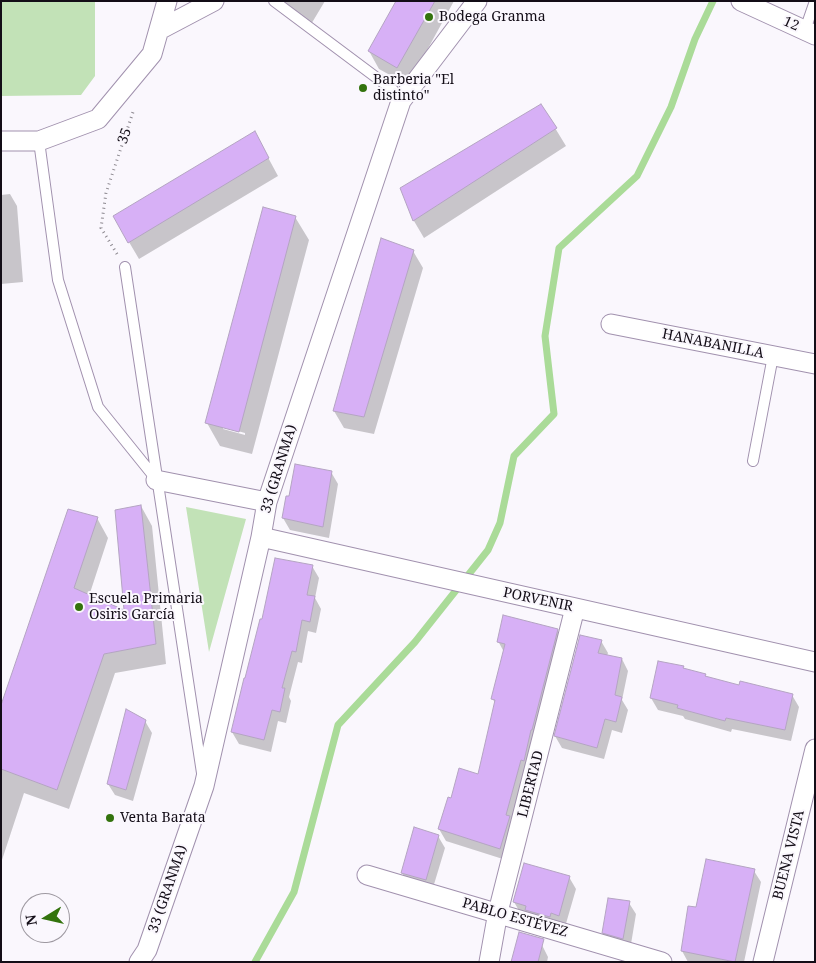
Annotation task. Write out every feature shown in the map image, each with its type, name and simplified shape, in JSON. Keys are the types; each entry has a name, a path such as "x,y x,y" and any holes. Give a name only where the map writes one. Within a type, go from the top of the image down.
{"street":[{"path":"1,141 38,141 98,119 152,54 168,1"},
{"path":"159,30 214,1"},
{"name":"33 (GRANMA)","path":"139,962 147,950 204,786 261,537 267,502 401,101 477,1"},
{"name":"12","path":"741,1 810,33"},
{"name":"HANABANILLA","path":"611,324 815,364"},
{"path":"156,480 267,502"},
{"name":"PORVENIR","path":"261,537 815,662"},
{"name":"LIBERTAD","path":"489,962 498,912 575,608"},
{"name":"BUENA VISTA","path":"763,962 815,749"},
{"name":"PABLO ESTÉVEZ","path":"367,875 498,912 662,962"}],"lane":[{"path":"274,1 393,90 401,101"},
{"path":"810,33 815,1"},
{"path":"38,141 58,280 98,407 156,480"},
{"path":"125,267 204,786"},
{"path":"753,461 773,356"}],"path":[{"name":"35","path":"125,267 101,228 106,193 135,107"}],"green space":[{"path":"1,1 95,1 95,76 81,95 1,96"},
{"path":"186,507 246,519 209,652"}],"building":[{"path":"396,1 435,1 397,68 368,51"},
{"path":"541,104 557,128 413,221 400,188"},
{"path":"255,131 269,158 128,243 113,216"},
{"path":"263,207 296,216 239,432 205,423"},
{"path":"381,238 414,250 364,417 333,411"},
{"path":"295,464 332,471 323,527 282,518 286,496 289,496"},
{"path":"141,505 156,644 104,654 57,790 1,769 1,705 68,509 98,517 74,588 124,610 115,510"},
{"path":"275,558 313,565 307,595 315,596 310,622 302,620 296,652 292,651 282,688 285,688 280,712 272,710 264,740 231,732 260,619 262,619"},
{"path":"503,615 558,629 524,761 521,760 506,815 510,816 500,849 438,829 448,797 451,798 459,768 478,774 495,700 491,699 505,644 497,642"},
{"path":"580,635 602,640 598,653 622,658 615,695 622,697 616,722 605,719 597,748 554,736"},
{"path":"658,661 684,666 683,668 706,674 705,676 739,685 740,681 793,694 785,730 726,718 725,721 677,708 678,705 650,698"},
{"path":"126,709 146,720 126,790 107,784"},
{"path":"414,827 439,835 426,880 401,873"},
{"path":"706,859 755,869 735,962 681,951 688,906 696,907"},
{"path":"524,863 570,876 559,916 551,913 550,917 525,910 526,906 513,902"},
{"path":"608,898 630,901 623,939 602,933"},
{"path":"519,932 544,939 538,962 511,962"}],"waterway":[{"path":"255,962 294,892 338,725 415,642 488,550 500,523 514,456 554,414 545,336 559,248 637,176 671,107 695,39 713,1"}],"place":[{"name":"Bodega Granma","path":"429,17"},
{"name":"Barberia \"El distinto\"","path":"363,88"},
{"name":"Escuela Primaria Osiris García","path":"79,607"},
{"name":"Venta Barata","path":"110,818"}]}
